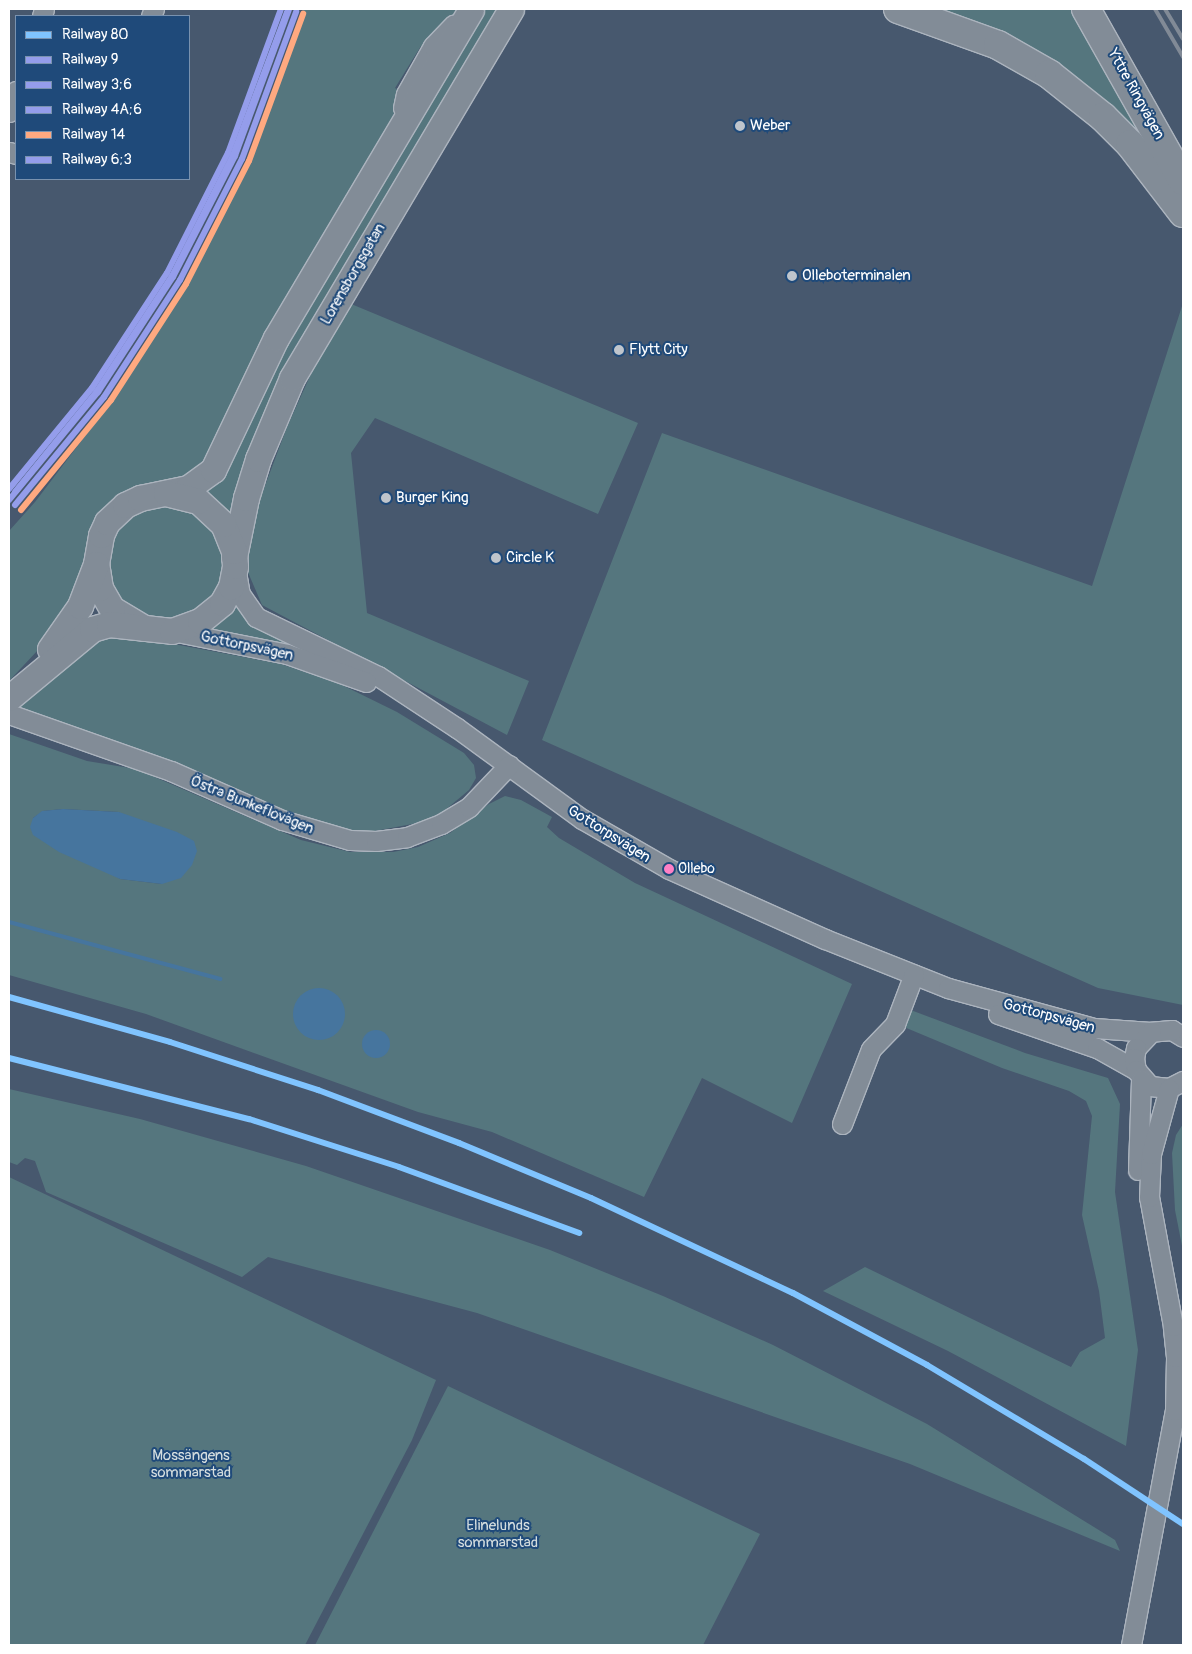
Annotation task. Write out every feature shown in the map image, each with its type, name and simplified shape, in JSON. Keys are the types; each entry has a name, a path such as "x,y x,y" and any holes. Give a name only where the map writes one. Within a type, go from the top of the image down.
{"highway":[{"path":"898,9 998,45 1049,74 1103,117 1130,144 1183,213"},
{"name":"Yttre Ringvägen","path":"1086,9 1183,181"}],"main road":[{"name":"Lorensborgsgatan","path":"9,693 70,622 96,564 100,535 116,512 140,498 188,488 213,470 276,338 470,9"},
{"name":"Lorensborgsgatan","path":"9,698 92,629 109,624 172,631 200,621 211,614 231,587 246,498 258,459 292,378 511,9"},
{"name":"Lorensborgsgatan","path":"166,493 183,495 211,510 223,524 235,561"},
{"name":"Lorensborgsgatan","path":"96,564 100,588 112,610 144,628"}],"street":[{"path":"9,112 15,93"},
{"name":"Gottorpsvägen","path":"235,561 240,594 256,617 378,676 457,728 582,819 661,865 825,939 948,988 1094,1028 1152,1032 1172,1030 1183,1037"},
{"name":"Gottorpsvägen","path":"172,631 278,652 328,667 391,694 457,728"},
{"name":"Östra Bunkeflovägen","path":"9,714 78,737 171,772 282,820 350,840 376,841 407,838 441,824 469,807 509,765"},
{"path":"842,1124 872,1049 895,1024 914,974"},
{"name":"Gottorpsvägen","path":"948,988 973,1004 1009,1019 1097,1048 1139,1075 1150,1086 1180,1084"},
{"path":"1152,1032 1136,1048 1139,1075 1138,1176 1146,1237 1162,1280"},
{"path":"1130,1645 1175,1410 1176,1357 1149,1197 1149,1178 1156,1129 1180,1084"}],"green space":[{"path":"304,9 459,9 425,47 421,46 395,88 400,91 389,131 205,463 195,475 146,487 82,578 53,634 9,681 9,531 35,502 111,402 156,335 208,241 248,160 292,51"},
{"path":"481,9 501,9 306,340 232,521 201,494"},
{"path":"923,9 1071,9 1170,180 1142,150"},
{"path":"344,301 638,423 598,514 375,418 351,453 367,613 529,681 507,735 262,605 247,570 254,515 287,427"},
{"path":"1183,303 1183,1005 1098,988 542,740 662,433 1092,586"},
{"path":"165,504 187,509 206,521 218,540 223,562 218,584 206,603 187,615 165,620 143,615 124,603 112,584 107,562 112,540 124,521 143,509"},
{"path":"233,602 246,619 263,631 323,657 208,630"},
{"path":"114,633 281,664 340,684 397,712 464,753 474,765 476,778 469,790 444,811 423,822 364,833 324,827 16,707 97,638"},
{"path":"9,734 87,761 136,769 301,840 350,852 393,852 418,847 450,833 489,804 505,796 521,800 552,817 547,827 559,838 635,883 852,984 792,1123 702,1078 644,1197 492,1132 418,1112 146,1014 9,975","holes":["63,809 119,812 162,884 120,879 33,818 43,811"]},
{"path":"908,1009 1025,1053 1108,1078 1120,1104 1115,1192 1138,1350 1126,1446 948,1351 823,1291 865,1267 1071,1367 1080,1352 1105,1338 1099,1291 1082,1215 1092,1116 1086,1101 1069,1091 1002,1068 904,1027"},
{"path":"9,1089 140,1119 306,1166 550,1250 663,1296 773,1345 927,1424 1115,1540 1120,1551 910,1464 477,1313 268,1257 242,1277 46,1192 35,1161 25,1158 17,1165 9,1162"},
{"path":"1183,1124 1183,1251 1175,1210 1172,1153 1176,1135"},
{"name":"Mossängens sommarstad","path":"9,1177 436,1380 412,1440 305,1645 9,1645"},
{"name":"Elinelunds sommarstad","path":"448,1386 760,1534 703,1645 315,1645"}],"water":[{"path":"63,809 119,812 177,832 194,841 197,851 192,865 181,878 162,884 120,879 59,852 33,835 30,827 33,818 42,811"},
{"path":"314,988 324,988 338,995 345,1009 345,1019 338,1033 324,1040 314,1040 304,1036 297,1029 293,1019 293,1009 297,999 304,992"},
{"path":"376,1030 386,1034 390,1044 386,1054 376,1058 366,1054 362,1044 366,1034"}],"waterway":[{"path":"9,922 220,979"}],"railway":[{"path":"1155,9 1183,57"},
{"path":"1165,9 1183,39"}],"rail line":[{"name":"4A;6","path":"9,489 92,388 167,273 228,153 281,9"},
{"name":"9","path":"9,500 98,392 173,277 235,156 289,9"},
{"name":"6;3","path":"15,492 97,391 172,276 233,155 287,12"},
{"name":"3;6","path":"15,505 104,397 180,280 242,159 296,12"},
{"name":"14","path":"21,510 111,400 186,284 249,161 303,14"},
{"name":"80","path":"9,997 170,1042 318,1090 459,1143 591,1198 793,1293 927,1365 1084,1459 1183,1524"},
{"name":"80","path":"9,1058 249,1119 399,1167 579,1233"}],"place":[{"name":"Weber","path":"740,126"},
{"name":"Olleboterminalen","path":"792,276"},
{"name":"Flytt City","path":"619,350"},
{"name":"Burger King","path":"386,498"},
{"name":"Circle K","path":"496,558"},
{"name":"Ollebo","path":"669,869"}]}
